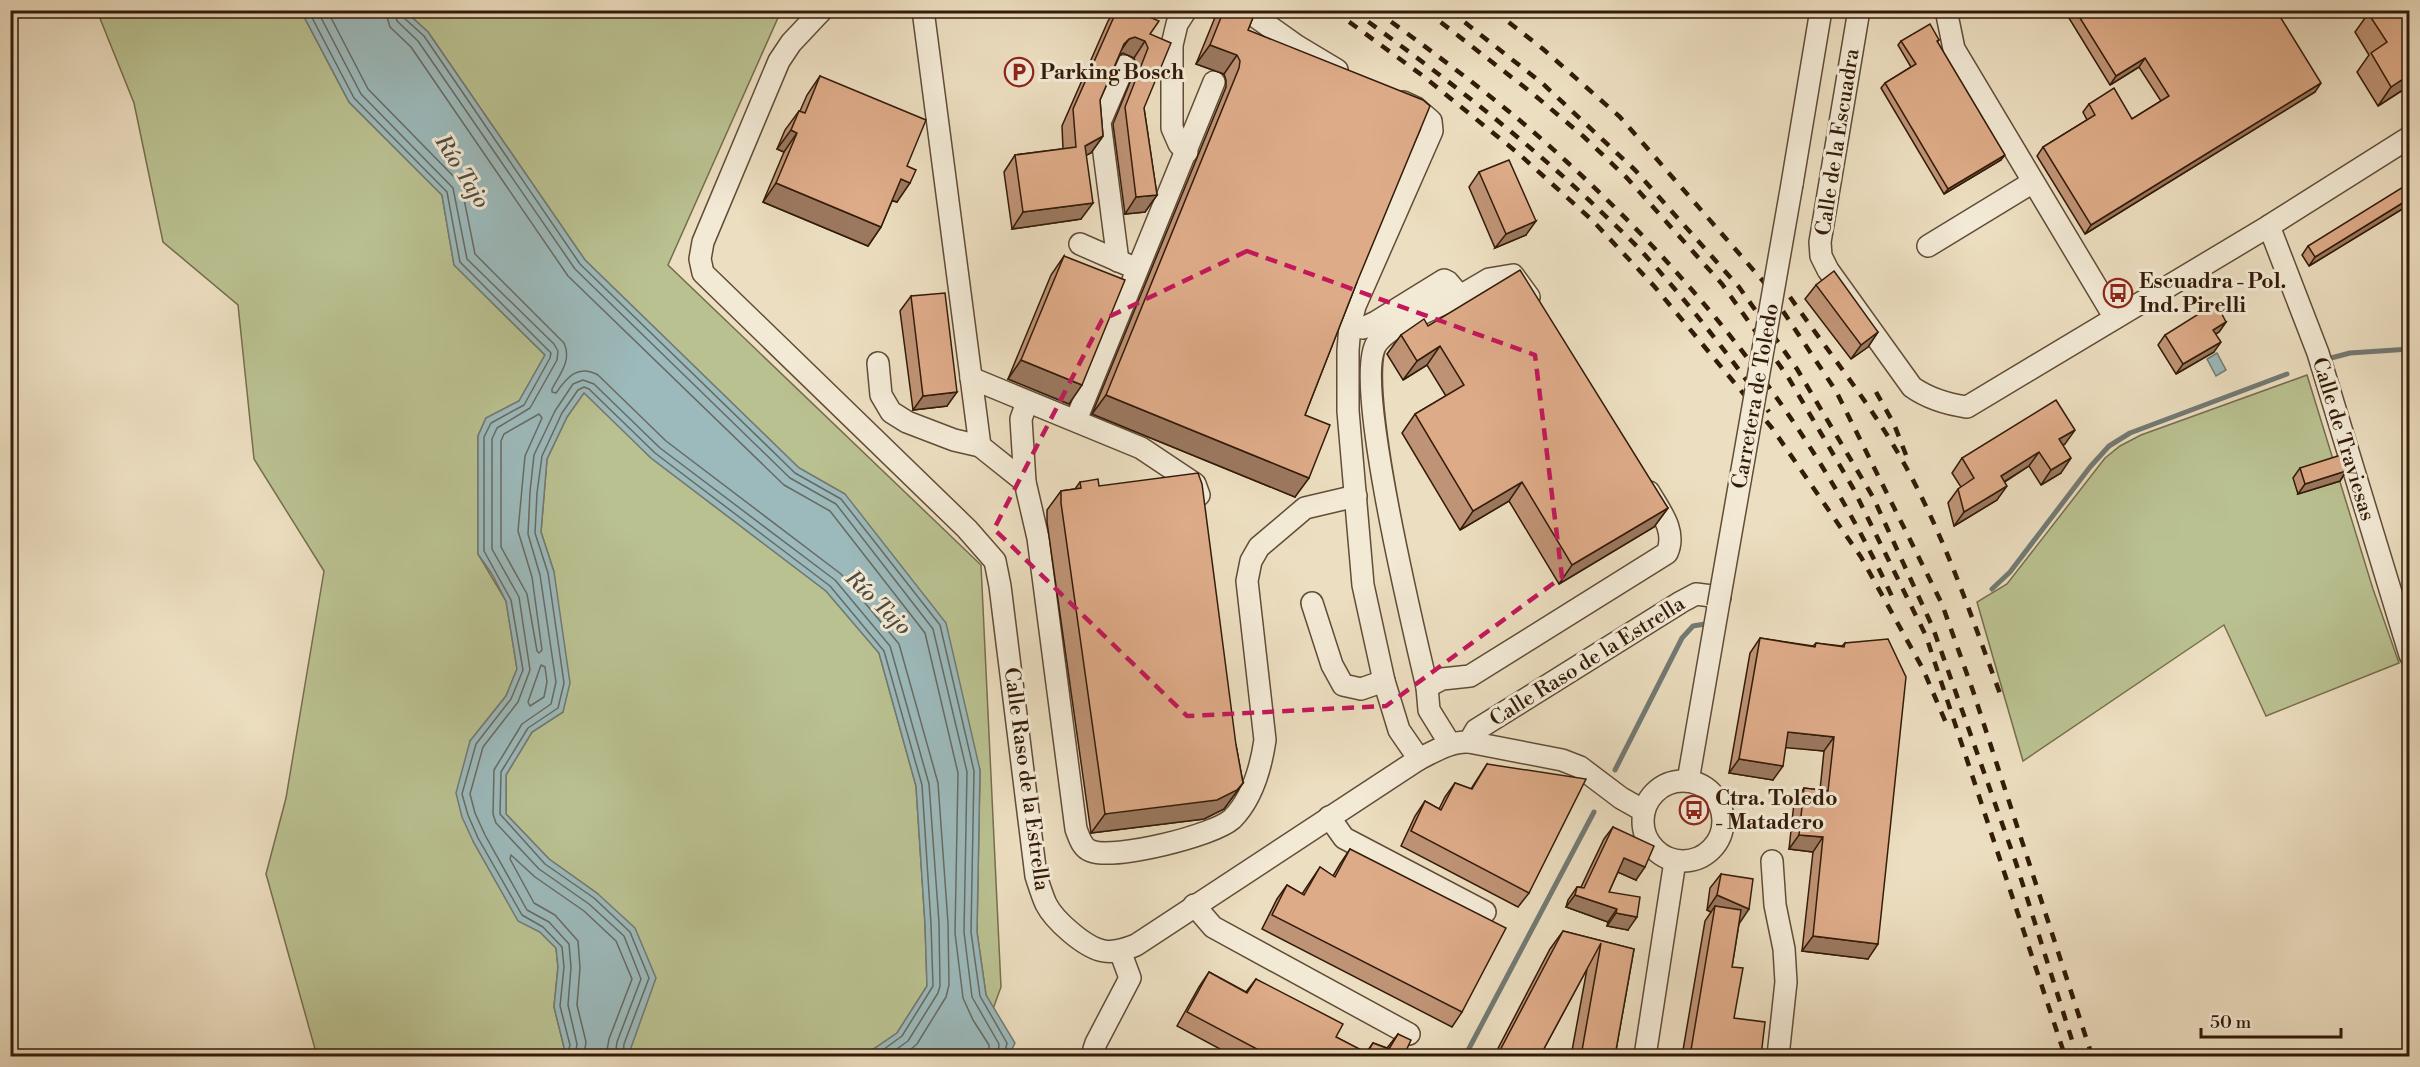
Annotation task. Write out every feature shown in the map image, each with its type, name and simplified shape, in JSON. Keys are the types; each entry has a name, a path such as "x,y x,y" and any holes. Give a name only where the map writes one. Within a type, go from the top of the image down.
{"street":[{"name":"Calle Raso de la Estrella","path":"822,10 791,43 779,61 703,242 700,259 703,273 967,529 995,561 1036,876 1046,905 1062,926 1085,943 1102,951 1120,951 1136,945 1419,759 1459,743 1569,670 1696,594 1719,602"},
{"path":"923,10 980,446"},
{"path":"1186,10 1177,24 1172,45 1172,128 1179,144 1187,152"},
{"path":"1246,10 1297,46 1355,80"},
{"name":"Carretera de Toledo","path":"1688,781 1821,10"},
{"name":"Calle de la Escuadra","path":"1859,10 1820,242 1821,256 1828,270 1912,387 1925,396 1940,401 1967,406 2269,226 2409,137"},
{"path":"1946,10 1954,48 2115,318"},
{"path":"1118,261 1100,122 1124,66"},
{"path":"1076,420 1214,82"},
{"path":"1386,94 1426,115 1431,121 1432,131 1355,306 1350,326 1348,411 1363,585 1384,681 1399,730 1419,759"},
{"path":"1928,246 2033,182"},
{"name":"Calle de Traviesas","path":"2269,226 2318,352 2408,644"},
{"path":"1080,244 1137,270"},
{"path":"1538,312 1514,275 1489,279 1387,333 1375,345 1371,370 1376,440 1427,687 1429,710 1459,743 1562,760 1580,767 1621,798 1644,811"},
{"path":"1350,326 1363,328 1376,322 1444,280 1460,296"},
{"path":"878,363 881,395 891,412 907,422 954,440 980,446 1025,482"},
{"path":"971,378 1141,448 1195,484 1203,511"},
{"path":"1027,402 1021,419 1025,482 1038,538 1076,829 1088,850 1102,854 1171,844 1211,830 1231,820 1244,803 1246,774 1262,762 1265,740 1247,580 1251,561 1259,548 1305,508 1356,496"},
{"path":"1427,687 1442,679 1470,676 1667,553 1671,544 1671,535 1666,521 1636,471"},
{"path":"1312,603 1332,665 1343,685 1361,689 1384,681"},
{"path":"1688,781 1703,786 1716,797 1722,811 1723,827 1717,843 1706,854 1691,861 1675,861 1660,855 1648,843 1643,827 1644,811 1650,798 1660,787 1674,782 1688,781"},
{"path":"1329,817 1344,838 1485,912"},
{"path":"1645,1056 1675,861"},
{"path":"1772,861 1775,905 1784,949 1786,982 1778,1056"},
{"path":"1194,905 1213,927 1409,1034"},
{"path":"1096,1056 1094,1049 1096,1043 1130,978 1120,951"}],"highlighted area":[{"path":"1247,251 1535,355 1562,577 1386,706 1187,716 994,529 1102,320"}],"green space":[{"path":"97,11 301,11 349,102 442,195 454,265 545,355 519,401 486,418 478,436 478,554 506,601 517,669 506,696 470,741 473,841 518,920 540,932 556,948 558,967 554,1007 564,1047 561,1056 317,1056 266,874 286,798 324,571 254,459 238,305 163,242 134,103"},
{"path":"405,11 781,11 668,265 981,565 1001,987 993,1009 986,995 977,932 980,770 845,494 799,468 585,260 428,32"},
{"path":"2307,375 2373,589 2399,663 2266,716 2224,625 2023,761 1977,602 2007,584 2105,458 2120,446 2141,435"},
{"path":"584,392 651,458 826,591 879,653 916,786 927,986 897,1033 872,1050 834,1056 628,1056 630,1046 598,894 549,859 506,814 506,775 532,732 563,712 554,572 541,532 547,459 567,417"}],"water":[{"name":"Río Tajo","path":"301,11 405,11 428,32 585,260 799,468 845,494 946,623 980,770 977,932 986,995 1015,1043 1010,1053 1018,1056 834,1056 872,1050 897,1033 927,986 916,786 879,653 826,591 651,458 584,393 567,417 547,459 541,532 554,572 570,683 563,712 532,732 506,775 506,814 549,859 598,894 635,928 656,978 628,1056 561,1056 564,1047 554,1007 558,967 556,948 540,932 518,921 473,841 462,817 456,793 470,741 506,696 517,669 506,601 478,554 478,436 486,418 519,401 545,355 454,265 442,195 349,102"},
{"path":"2217,353 2226,370 2216,376 2207,359"}],"building":[{"path":"1117,10 1133,10 1159,21 1150,34 1171,43 1144,108 1157,195 1136,197 1125,107 1148,48 1145,41 1135,37 1124,44 1100,100 1103,136 1085,146 1093,203 1023,212 1015,155 1076,147 1073,109"},
{"path":"1224,10 1256,10 1248,30 1423,100 1430,106 1305,415 1330,425 1309,478 1106,395 1239,68 1240,61 1237,55 1210,45"},
{"path":"2075,10 2276,10 2321,83 2091,225 2043,147 2095,115 2089,104 2114,88 2132,119 2169,96 2145,58 2116,76"},
{"path":"2371,10 2409,10 2409,75 2391,87 2371,53 2387,42 2368,13"},
{"path":"1930,24 1939,40 1937,41 2005,155 1948,189 1885,83 1916,64 1901,41"},
{"path":"820,76 926,120 907,166 916,170 910,183 901,179 881,227 776,183 797,133 791,130 799,111 805,113"},
{"path":"1509,160 1536,221 1506,234 1479,172"},
{"path":"2403,187 2409,199 2315,257 2308,246"},
{"path":"1064,256 1125,280 1082,385 1021,360"},
{"path":"1520,270 1668,508 1572,565 1522,482 1473,511 1415,414 1464,385 1440,346 1417,361 1401,335 1424,319 1428,326"},
{"path":"1834,271 1878,332 1861,345 1816,285"},
{"path":"945,293 957,392 923,396 911,296"},
{"path":"2216,303 2226,322 2213,330 2221,342 2183,364 2165,335"},
{"path":"2056,400 2075,430 2059,439 2071,458 2051,470 2039,452 2001,476 2007,486 1964,512 1958,489 1974,478 1962,458"},
{"path":"2341,455 2346,471 2305,484 2300,468"},
{"path":"1198,473 1202,484 1243,783 1237,790 1217,800 1105,814 1061,491 1081,488 1080,482 1098,479 1099,486"},
{"path":"1760,638 1815,647 1816,643 1844,647 1845,643 1888,639 1906,677 1878,944 1813,936 1823,837 1799,835 1804,788 1828,791 1834,737 1788,732 1783,766 1739,759"},
{"path":"1487,764 1586,779 1529,893 1411,831 1425,801 1441,810 1455,783 1472,789"},
{"path":"1613,827 1654,846 1645,867 1624,858 1609,892 1640,897 1637,917 1616,913 1617,909 1575,895 1577,887 1584,888"},
{"path":"1350,849 1506,928 1462,1012 1272,915 1287,885 1304,895 1320,867 1335,877"},
{"path":"1721,874 1753,879 1749,909 1717,895"},
{"path":"1715,906 1741,910 1732,967 1743,968 1734,1018 1765,1022 1761,1056 1690,1056"},
{"path":"1563,931 1634,949 1615,1056 1581,1056 1601,943 1540,1056 1497,1056"},
{"path":"1209,972 1247,993 1256,979 1343,1024 1336,1037 1367,1053 1373,1043 1389,1049 1398,1034 1411,1040 1405,1053 1412,1056 1270,1056 1187,1012"}],"waterway":[{"path":"2331,358 2350,353 2410,349"},
{"path":"1992,589 2010,572 2090,467 2109,446 2130,433 2287,374"},
{"path":"1615,770 1682,638 1693,626 1705,624"},
{"path":"1465,1056 1594,812"}],"railway":[{"path":"1333,10 1423,76 1519,154 1592,220 1654,286 1772,428 1861,557 1923,669 1949,730"},
{"path":"1352,10 1504,126 1562,175 1625,234 1694,312 1769,412"},
{"path":"1375,10 1474,83 1545,142 1617,210 1711,312 1754,366 1794,422 1831,480 1895,603"},
{"path":"1425,10 1532,93 1583,136 1627,178 1722,284 1788,377 1853,488 1926,636 2065,1056"},
{"path":"1449,10 1542,83 1635,170 1739,287 1797,369 1873,497 1933,628 2016,863 2077,1056"},
{"path":"1493,10 1543,49 1620,117 1763,281 1836,391 1942,604 1973,691 2092,1056"},
{"path":"1790,297 1865,402 1906,467 1934,523 2002,699"},
{"path":"1876,392 1894,424 1906,455"}],"place":[{"name":"Parking Bosch","path":"1019,72"},
{"name":"Escuadra - Pol. Ind. Pirelli","path":"2118,293"},
{"name":"Ctra. Toledo - Matadero","path":"1694,810"}]}
